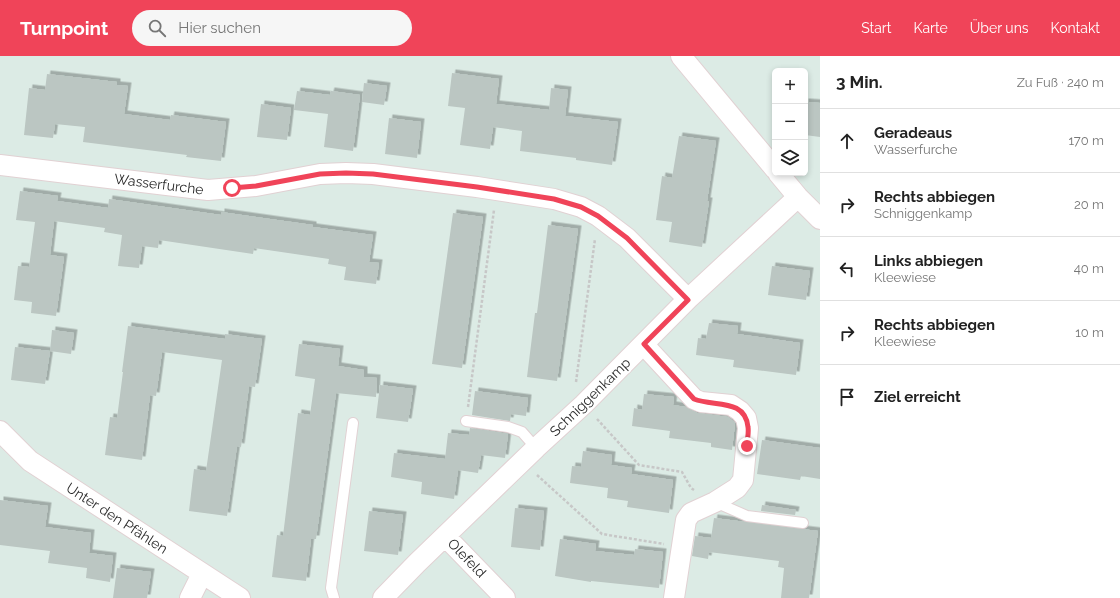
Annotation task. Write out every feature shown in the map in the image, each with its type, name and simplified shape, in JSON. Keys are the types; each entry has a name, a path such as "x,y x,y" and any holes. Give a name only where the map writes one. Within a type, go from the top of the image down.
{"street":[{"path":"681,56 772,165"},
{"name":"Wasserfurche","path":"0,165 208,190 256,186 320,174 346,173 380,175 554,199 581,207 598,216 627,238 688,300"},
{"path":"780,176 798,197 820,219"},
{"name":"Schniggenkamp","path":"383,598 529,454 584,404 688,300 798,197"},
{"path":"644,344 694,399 701,402 731,405 740,411 746,418 748,428 743,480 736,488 715,502 691,513 686,520 674,598"},
{"name":"Unter den Pfählen","path":"2,437 30,462 240,598"},
{"name":"Olefeld","path":"445,536 505,598"},
{"path":"190,598 202,574"}],"lane":[{"path":"466,421 508,427 522,432 529,454"},
{"path":"334,598 331,588 353,423"},
{"path":"715,502 747,516 803,523"}],"path":[{"path":"466,421 497,190"},
{"path":"598,216 575,391 584,404 639,465 682,472 691,488 715,502"},
{"path":"529,454 602,534 682,546"}],"building":[{"path":"452,73 499,79 496,104 549,110 551,88 568,90 565,116 618,122 612,165 576,160 576,158 520,151 522,131 493,127 490,149 460,145 465,108 448,106"},
{"path":"47,74 117,82 117,85 128,86 124,114 170,120 171,115 226,122 221,161 186,157 187,155 83,142 85,127 55,124 53,138 24,135 29,88 45,90"},
{"path":"364,83 387,86 384,105 362,102"},
{"path":"297,91 330,95 331,91 360,95 353,151 324,147 328,114 294,110"},
{"path":"808,102 820,103 820,137 808,135"},
{"path":"261,104 291,108 287,140 257,137"},
{"path":"389,118 421,122 417,158 385,154"},
{"path":"679,136 716,141 702,247 669,242 672,222 656,220 662,176 672,178"},
{"path":"20,191 58,196 57,201 108,208 109,199 221,215 221,212 373,235 369,262 379,263 376,284 344,280 346,267 328,264 329,259 254,248 253,254 159,240 158,248 142,246 139,268 118,266 122,235 104,232 105,228 54,221 50,255 64,257 56,316 31,313 32,302 14,300 18,266 29,267 35,222 16,220"},
{"path":"453,213 483,217 462,368 432,364"},
{"path":"548,225 578,229 557,381 527,377"},
{"path":"772,266 810,271 806,300 768,295"},
{"path":"709,323 738,326 737,334 800,343 796,375 733,367 734,360 696,355 698,338 706,339"},
{"path":"128,326 225,339 225,334 262,339 255,387 249,386 241,447 237,446 227,516 189,511 194,469 206,471 222,360 162,352 156,396 150,395 142,460 105,455 110,417 117,418"},
{"path":"52,330 74,333 71,354 50,351"},
{"path":"299,344 340,349 338,366 364,370 364,377 377,378 376,397 336,393 316,539 311,539 306,581 272,577 277,535 283,536 298,413 310,415 315,379 295,376"},
{"path":"15,347 50,351 45,384 11,380"},
{"path":"380,385 413,389 408,422 376,418"},
{"path":"475,391 528,398 526,416 511,414 510,421 472,415"},
{"path":"644,394 674,397 673,405 686,407 697,413 728,417 735,423 732,450 711,447 711,443 669,438 670,431 632,426 634,408 642,410"},
{"path":"470,428 508,434 505,458 481,455 478,473 458,470 454,499 421,494 422,482 391,477 394,453 445,459 448,433 469,435"},
{"path":"762,440 820,448 820,479 801,476 800,480 757,474"},
{"path":"583,451 612,455 611,465 632,468 631,474 673,480 669,513 627,507 628,501 607,498 608,488 570,483 572,466 581,467"},
{"path":"0,500 48,506 45,527 91,533 89,553 113,556 110,582 86,578 87,568 48,563 50,551 0,545"},
{"path":"762,505 796,510 795,515 761,511"},
{"path":"515,508 544,511 540,550 511,547"},
{"path":"369,511 403,515 398,555 364,551"},
{"path":"714,518 818,531 809,598 781,598 784,568 778,567 779,561 709,552"},
{"path":"695,536 711,538 708,559 692,556"},
{"path":"560,539 596,544 595,551 634,555 635,549 663,552 659,588 591,582 555,576"},
{"path":"117,568 151,572 147,598 113,598"}],"route":[{"path":"232,188 256,186 320,174 373,174 523,194 554,199 581,207 598,216 627,238 688,300 644,344 694,399 701,402 731,405 740,411 746,418 748,428 747,446"}]}
